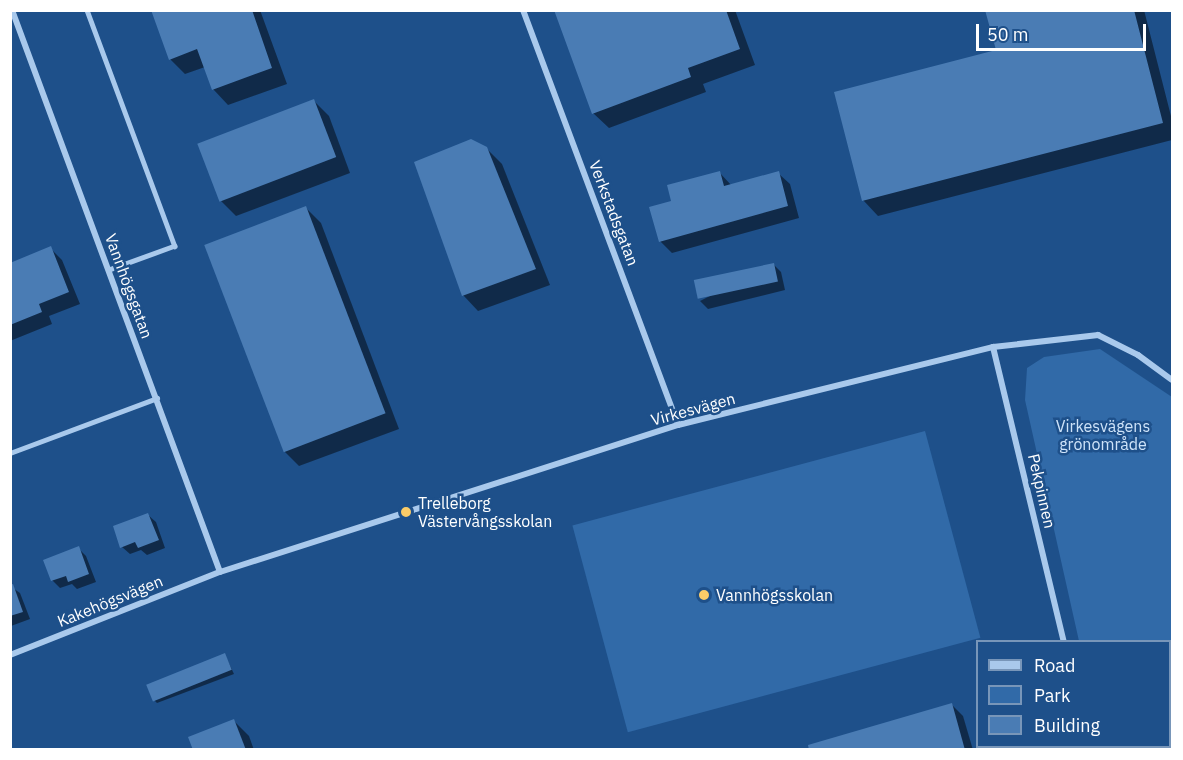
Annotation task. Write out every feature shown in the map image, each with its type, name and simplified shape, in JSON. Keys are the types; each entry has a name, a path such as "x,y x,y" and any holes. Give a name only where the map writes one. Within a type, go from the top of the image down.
{"street":[{"name":"Vannhögsgatan","path":"12,10 220,572"},
{"name":"Verkstadsgatan","path":"523,10 678,425"},
{"name":"Virkesvägen","path":"220,572 678,425 993,347 1098,335 1137,355 1173,380"},
{"name":"Pekpinnen","path":"993,347 1064,640"},
{"name":"Kakehögsvägen","path":"10,655 220,572"}],"lane":[{"path":"87,10 175,246 109,270"},
{"path":"10,453 157,398"}],"green space":[{"name":"Virkesvägens grönområde","path":"1100,349 1172,397 1172,749 1102,748 1171,748 1171,640 1079,640 1025,400 1027,368 1044,357"},
{"path":"925,431 980,638 628,732 572,525"}],"building":[{"path":"151,10 252,10 272,68 212,90 197,49 169,60"},
{"path":"554,10 726,10 740,49 688,68 691,77 592,114"},
{"path":"985,10 1134,10 1163,123 862,201 834,92 996,50"},
{"path":"314,99 336,157 220,202 197,144"},
{"path":"471,139 487,147 536,269 462,296 414,162"},
{"path":"720,171 724,186 779,171 788,206 659,242 649,207 671,201 667,185"},
{"path":"306,206 386,413 284,452 204,245"},
{"path":"51,246 69,292 39,304 42,312 10,325 10,263"},
{"path":"774,263 778,282 698,299 694,280"},
{"path":"148,513 159,540 138,548 135,542 120,548 113,526"},
{"path":"79,546 89,574 68,582 66,576 51,581 43,560"},
{"path":"13,584 23,612 10,616 10,585"},
{"path":"225,653 232,670 153,702 146,685"},
{"path":"952,703 965,750 809,750 808,745"},
{"path":"234,719 246,750 193,750 188,737"}],"place":[{"name":"Trelleborg Västervångsskolan","path":"406,512"},
{"name":"Vannhögsskolan","path":"704,595"}]}
